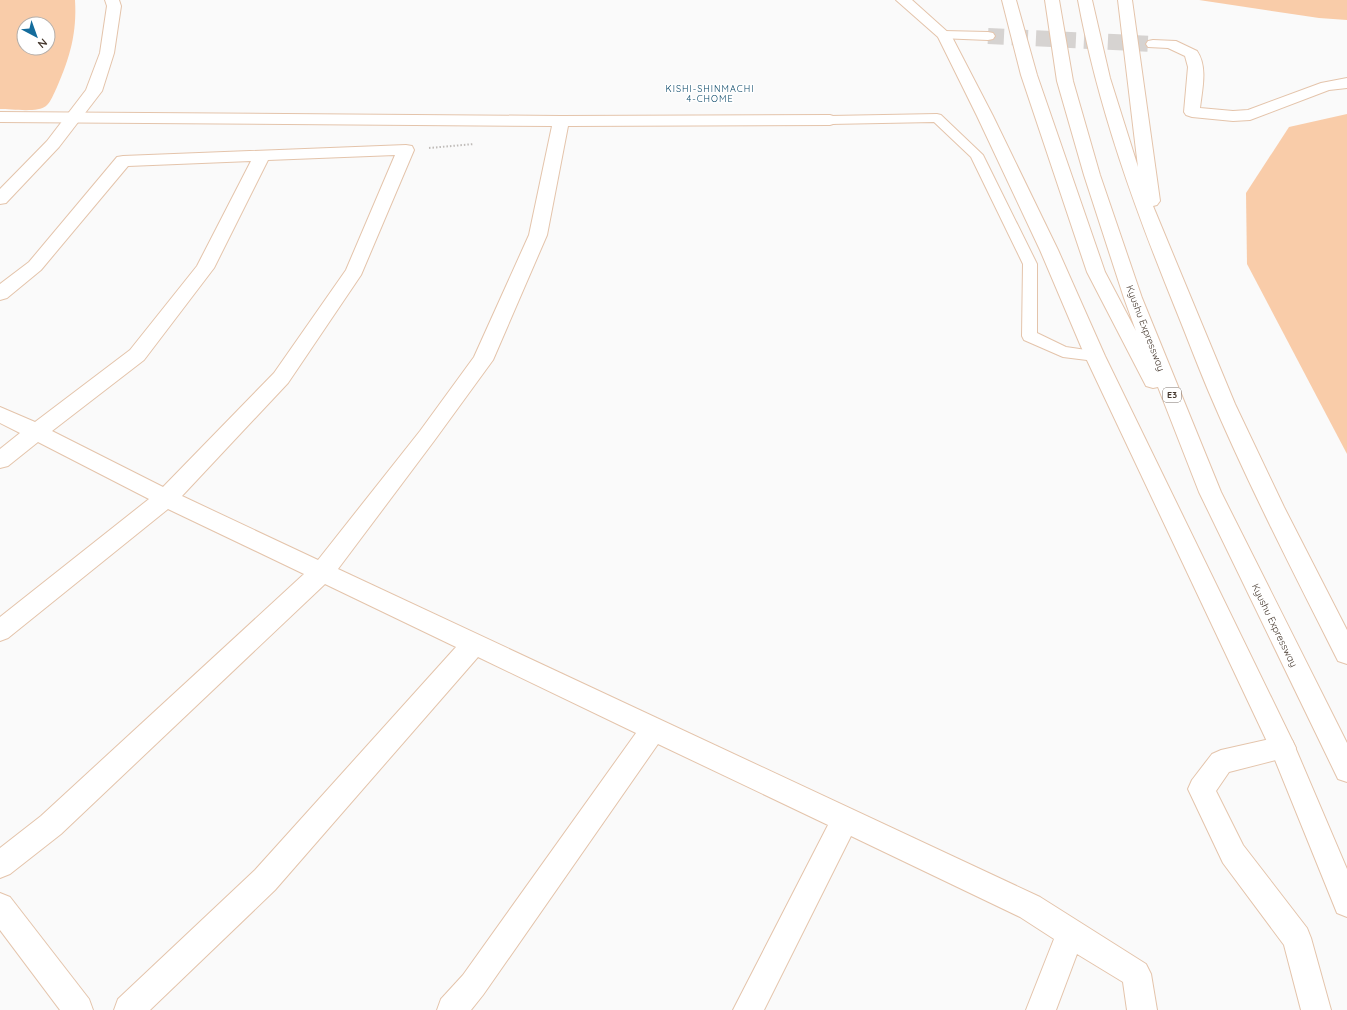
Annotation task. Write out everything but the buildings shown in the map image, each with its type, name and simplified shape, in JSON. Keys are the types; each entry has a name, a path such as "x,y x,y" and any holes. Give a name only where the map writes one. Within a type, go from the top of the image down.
{"main road":[{"path":"0,199 53,144 94,91 107,53 114,6 112,0"},
{"path":"903,0 944,36 985,116 1049,250 1095,356 1283,748 1347,903"},
{"path":"1009,0 1028,75 1096,272 1210,492"},
{"name":"Kyushu Expressway","path":"1052,0 1066,81 1092,175 1133,298 1210,492 1347,770"},
{"path":"1085,0 1103,85 1130,171 1155,235 1230,417 1298,560 1347,654"},
{"path":"1125,0 1155,235"},
{"path":"944,36 988,36"},
{"path":"1153,44 1171,44 1192,54 1196,67 1192,112 1233,116 1250,115 1326,86 1347,83"},
{"path":"0,117 561,121 830,120"},
{"path":"0,865 51,825 322,572 483,360 538,235 561,121"},
{"path":"0,294 35,266 123,161 406,150 355,271 281,378 166,498 0,631"},
{"path":"0,460 137,355 205,268 262,156"},
{"path":"0,414 166,498 1030,907 1136,974 1142,1010"},
{"path":"129,1010 265,880 474,644"},
{"path":"452,1010 473,985 654,730"},
{"path":"1283,748 1221,762 1201,789 1233,854 1297,938 1316,1010"},
{"path":"748,1010 845,820"},
{"path":"0,907 78,1010"},
{"path":"1041,1010 1071,933"}],"lane":[{"path":"830,120 937,118 977,155 1030,264 1029,336 1063,352 1095,356"}],"shaded area":[{"path":"0,0 75,0 75,23 72,45 54,95 46,106 42,108 24,110 0,109"},
{"path":"1199,0 1347,0 1347,20 1319,18"},
{"path":"1347,114 1347,454 1247,264 1246,193 1289,127"}],"tunnel":[{"path":"988,36 1153,44"}],"district":[{"name":"KISHI-SHINMACHI 4-CHOME","path":"710,94"}]}
